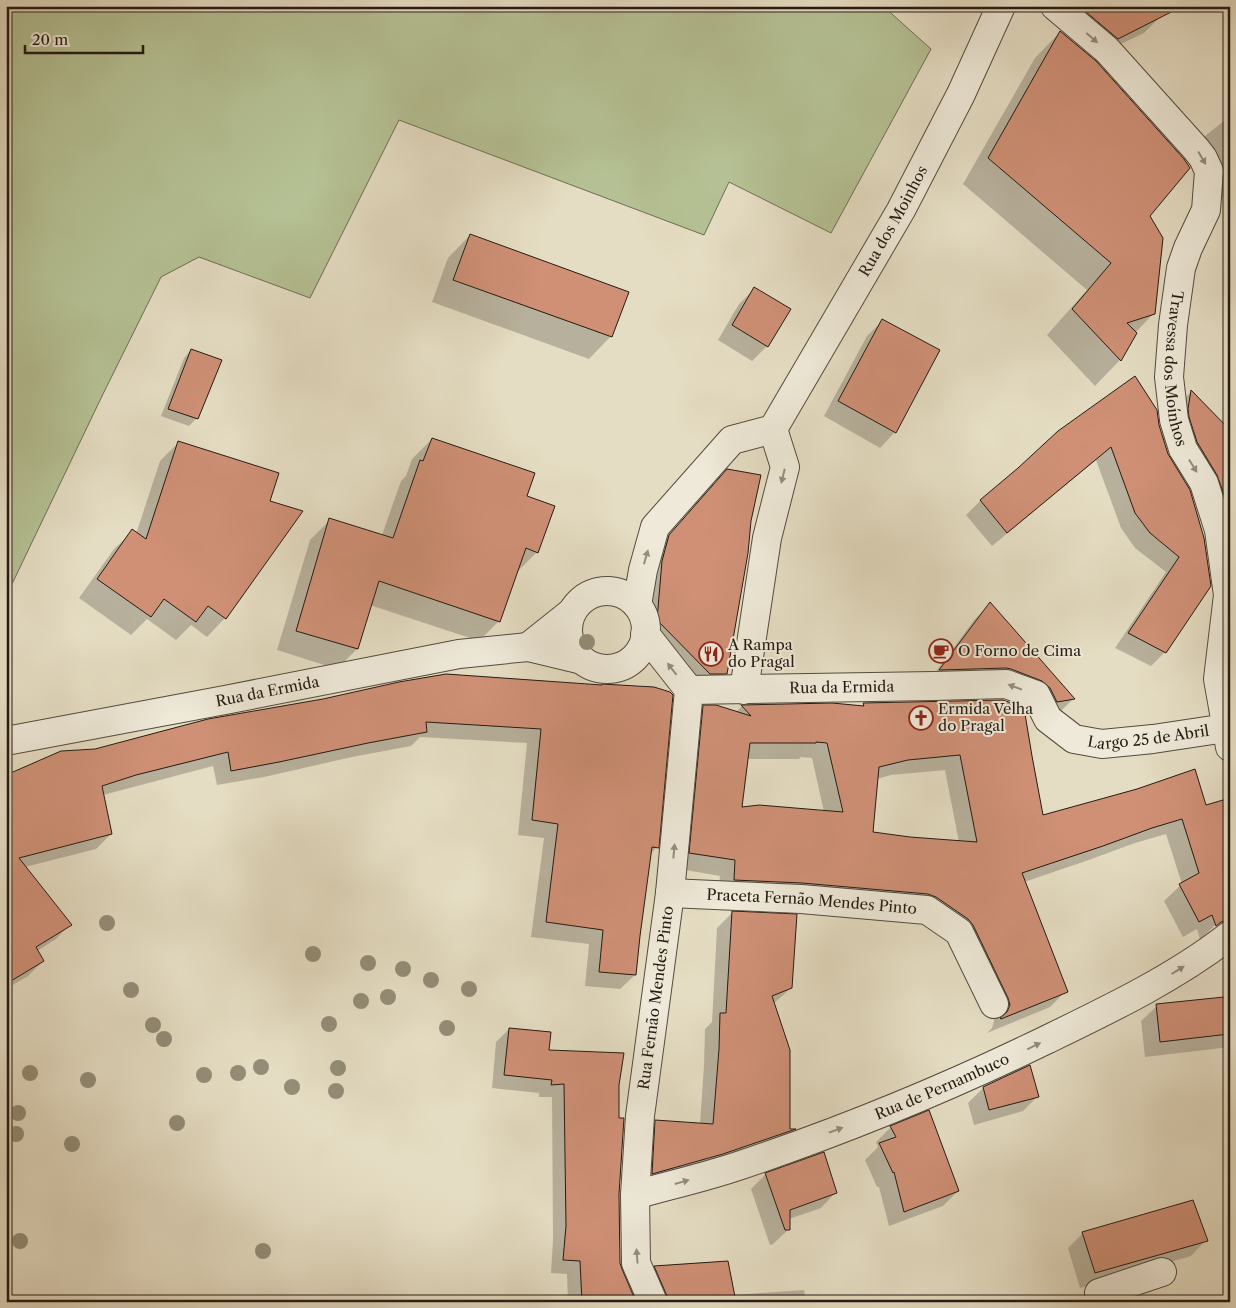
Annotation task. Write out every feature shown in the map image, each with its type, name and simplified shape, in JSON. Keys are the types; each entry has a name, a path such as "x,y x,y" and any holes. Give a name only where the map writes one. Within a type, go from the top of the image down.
{"street":[{"name":"Rua dos Moinhos","path":"772,429 901,210 961,94 1001,6"},
{"name":"Travessa dos Moínhos","path":"1055,6 1107,50 1196,149 1209,171 1206,210 1181,268 1173,326 1170,377 1174,420 1183,449 1204,482 1219,530 1228,595 1218,679 1229,735"},
{"path":"637,605 643,570 655,527 732,440 772,429 785,467 768,538 744,690"},
{"path":"604,591 617,593 637,605 643,617 645,634 641,647 628,663 615,668 594,667 582,660 528,647 572,612 580,602 591,594 604,591"},
{"path":"572,612 568,622 568,636 572,649 582,660"},
{"path":"645,634 689,690"},
{"name":"Rua da Ermida","path":"6,741 459,654 528,647"},
{"name":"Rua da Ermida","path":"689,690 1006,684 1036,695 1048,719"},
{"name":"Rua Fernão Mendes Pinto","path":"653,1302 636,1263 635,1195 640,1116 670,893 689,690"},
{"name":"Largo 25 de Abril","path":"1048,719 1074,739 1102,744 1229,735"},
{"name":"Praceta Fernão Mendes Pinto","path":"670,893 800,899 927,910 959,932 994,1004"},
{"name":"Rua de Pernambuco","path":"635,1195 740,1165 858,1123 985,1069 1104,1011 1165,978 1215,947 1230,935"},
{"path":"1102,1302 1099,1293 1162,1272"}],"green space":[{"path":"6,6 883,6 931,49 831,233 729,182 704,235 399,120 310,298 199,257 161,277 12,584 6,380"}],"building":[{"path":"1079,6 1183,6 1118,39"},
{"path":"1060,31 1096,61 1190,168 1150,216 1163,238 1155,314 1127,323 1137,333 1121,361 1072,309 1111,263 988,158"},
{"path":"470,234 629,292 612,337 453,280"},
{"path":"754,287 791,309 768,347 732,325"},
{"path":"882,319 940,350 896,433 838,401"},
{"path":"191,349 222,360 198,419 168,409"},
{"path":"1135,376 1157,410 1159,425 1168,454 1190,490 1204,538 1211,586 1166,653 1128,633 1179,557 1150,533 1135,513 1111,447 1007,533 980,500 1058,431"},
{"path":"1191,390 1230,430 1230,512 1217,475 1197,442 1189,417 1188,409"},
{"path":"432,438 535,473 527,496 555,506 538,553 526,548 500,622 379,581 358,649 296,631 329,518 393,538 420,460 423,461"},
{"path":"178,441 279,473 270,501 303,511 226,619 208,606 196,622 164,599 151,617 97,579 132,529 146,539"},
{"path":"727,469 761,475 751,521 748,553 727,674 710,674 657,620 662,561 669,535"},
{"path":"990,602 1075,699 1057,702 1050,688 1042,681 1011,669 939,670"},
{"path":"446,674 654,687 670,692 673,695 659,848 652,847 636,975 599,972 603,930 546,922 558,824 532,820 541,729 426,722 427,732 279,762 231,771 228,752 136,775 102,786 112,834 19,858 72,925 36,947 44,961 6,984 6,775 61,751 95,749 208,719 323,699 399,682"},
{"path":"1003,700 1025,708 1043,815 1137,789 1195,769 1206,805 1230,798 1230,920 1221,922 1216,926 1212,915 1199,922 1179,884 1199,873 1182,819 1022,873 1068,992 1001,1019 1010,1005 1008,998 973,925 968,919 936,897 928,894 802,883 734,880 735,860 689,853 703,705 716,705 751,716 741,705 832,703 864,706 863,703","holes":["750,743 827,743 843,812 759,805 742,807","960,755 977,842 873,832 879,767 908,760"]},
{"path":"732,911 797,914 792,988 772,996 790,1050 790,1129 796,1129 723,1154 652,1174 655,1120 713,1124 720,1013 726,1013"},
{"path":"1224,997 1229,1034 1160,1042 1156,1004"},
{"path":"509,1028 551,1032 549,1050 624,1053 619,1085 619,1118 624,1118 619,1194 620,1263 636,1302 582,1302 580,1261 563,1260 566,1226 564,1084 551,1085 552,1080 504,1075"},
{"path":"1030,1065 1039,1097 989,1110 983,1087"},
{"path":"929,1110 959,1191 904,1212 894,1172 879,1143 896,1137 890,1126"},
{"path":"824,1152 837,1193 790,1210 790,1230 785,1230 765,1173"},
{"path":"1193,1200 1208,1241 1095,1273 1082,1232"},
{"path":"728,1261 736,1302 668,1302 654,1266"}],"place":[{"name":"O Forno de Cima","path":"941,651"},
{"name":"A Rampa do Pragal","path":"711,654"},
{"name":"Ermida Velha do Pragal","path":"921,718"}]}
